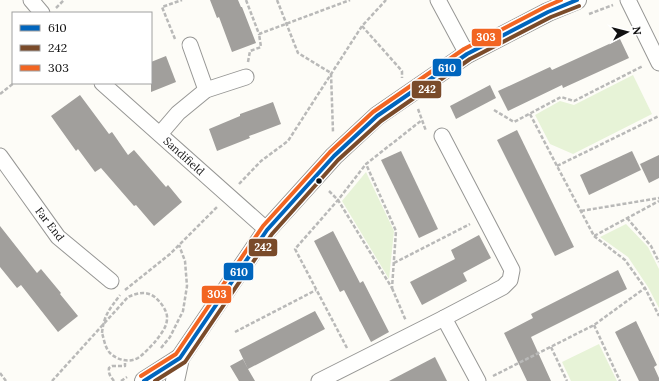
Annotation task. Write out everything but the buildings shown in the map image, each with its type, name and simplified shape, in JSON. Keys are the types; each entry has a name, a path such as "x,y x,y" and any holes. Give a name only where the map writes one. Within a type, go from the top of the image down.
{"street":[{"path":"31,0 41,12"},
{"path":"438,0 467,54"},
{"path":"175,381 180,358 267,230 334,156 377,116 467,54 548,12 577,0"},
{"path":"628,0 658,61"},
{"path":"190,45 206,90"},
{"path":"160,134 178,113 206,90 246,77"},
{"name":"Sandifield","path":"103,84 267,230"},
{"path":"319,381 503,288 510,280 512,270 442,136"},
{"name":"Far End","path":"0,156 58,237 111,282"},
{"path":"444,318 484,379"},
{"path":"138,378 180,358"}],"path":[{"path":"182,0 162,8 175,40 190,45"},
{"path":"246,0 259,34 261,47 250,51 246,77"},
{"path":"277,0 298,53 331,73"},
{"path":"259,34 350,0"},
{"path":"52,381 128,297 137,293 146,293 154,296 163,306 167,317 162,333 138,358 125,361 110,353 105,344 102,333 104,322 108,312 123,292 170,254 261,161 288,141 362,26 386,0"},
{"path":"494,110 514,122 561,97 574,101 658,61"},
{"path":"331,73 334,156"},
{"path":"0,94 13,84"},
{"path":"530,114 594,236 625,260 645,288 659,315"},
{"path":"556,166 659,116"},
{"path":"355,363 295,249 338,200 366,164 422,120"},
{"path":"366,164 396,231 392,288"},
{"path":"329,191 338,200 392,288 412,334"},
{"path":"580,211 659,198"},
{"path":"594,236 659,201"},
{"path":"394,263 485,217"},
{"path":"627,218 651,246 659,262"},
{"path":"157,352 170,337 183,311 186,286 185,261 179,245"},
{"path":"484,379 551,347 594,324 645,288"},
{"path":"235,332 316,290"},
{"path":"594,324 620,381"},
{"path":"551,347 567,381"},
{"path":"114,381 108,371 109,368 112,366 125,366 125,361"},
{"path":"0,373 6,381"},
{"path":"121,381 138,378"}],"green space":[{"path":"633,75 652,114 573,154 550,144 535,115 560,101 574,105"},
{"path":"366,172 394,231 389,279 342,201"},
{"path":"626,224 648,247 659,269 659,308 648,287 628,257 600,237"},
{"path":"599,344 617,381 571,381 562,362"}],"transit line":[{"name":"303","path":"141,376 176,354 263,226 330,152 373,112 464,49 561,0"},
{"name":"610","path":"144,381 180,358 267,230 334,156 377,116 467,54 548,12 577,0"},
{"name":"242","path":"155,381 185,362 272,234 338,160 381,121 470,59 551,17 579,6"}]}
